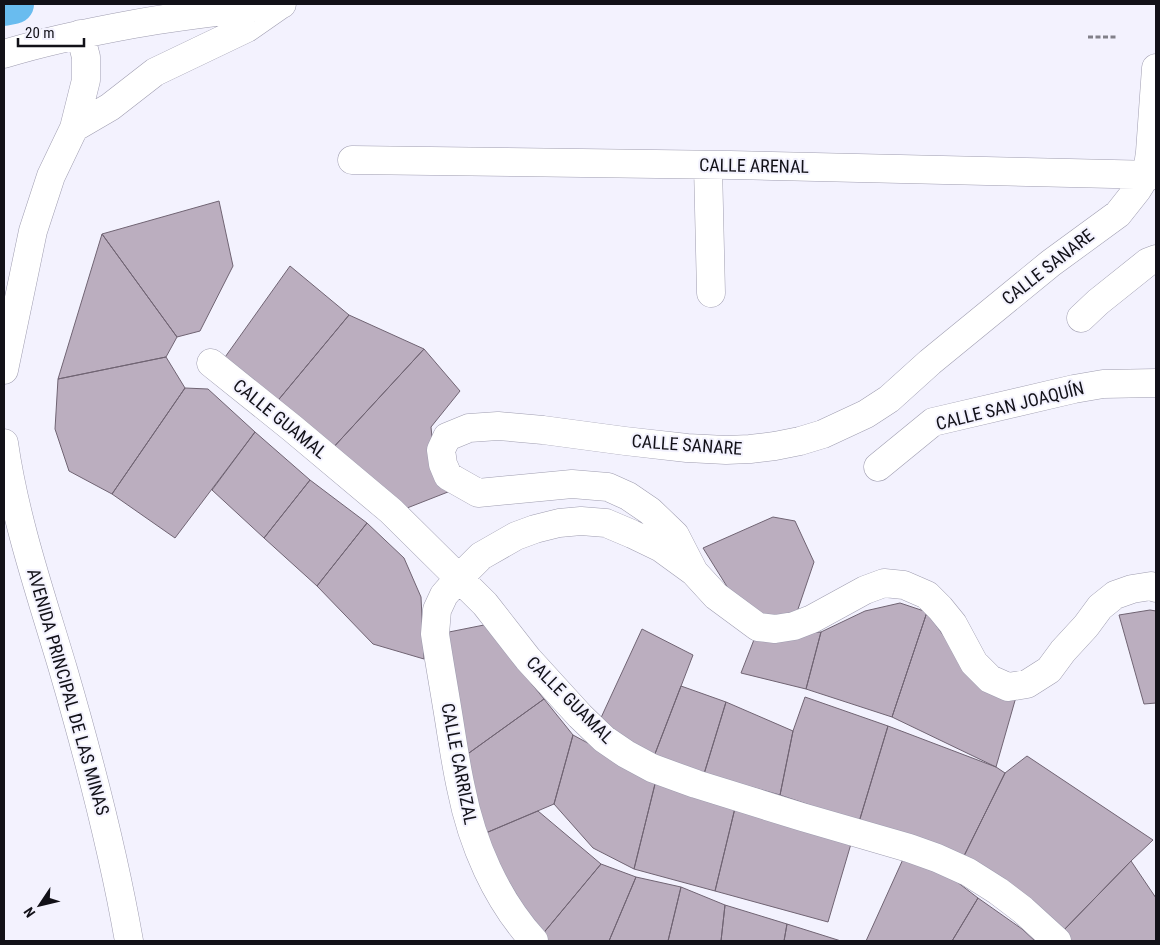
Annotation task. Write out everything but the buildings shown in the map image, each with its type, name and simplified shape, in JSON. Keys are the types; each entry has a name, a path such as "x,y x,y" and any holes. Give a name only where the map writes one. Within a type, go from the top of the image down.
{"street":[{"path":"4,54 80,34 144,22 281,4"},
{"path":"74,128 110,107 155,72 247,28 281,4"},
{"path":"4,370 33,231 51,176 74,128 86,80 86,57 80,34"},
{"name":"CALLE SANARE","path":"694,572 675,535 650,510 628,496 608,487 572,484 478,492 448,476 442,464 441,450 447,437 469,428 498,426 687,448 750,449 800,441 823,434 866,414 889,399 930,362 1044,269 1118,214 1151,175 1150,152 1156,68"},
{"name":"CALLE ARENAL","path":"352,160 1151,175"},
{"path":"708,166 711,293"},
{"path":"1080,318 1148,262 1156,259"},
{"name":"CALLE GUAMAL","path":"211,362 391,511 485,604 528,659 580,716 604,739 652,768 696,784 937,858 968,872 998,891 1023,910 1057,941"},
{"name":"CALLE SAN JOAQUÍN","path":"878,467 933,422 1074,388 1103,384 1156,383"},
{"name":"AVENIDA PRINCIPAL DE LAS MINAS","path":"4,443 8,469 28,549 101,807 129,941"},
{"name":"CALLE CARRIZAL","path":"534,941 521,926 493,882 471,828 461,789 435,634 437,610 444,595 481,556 516,536 559,522 606,523 661,548 694,572"},
{"path":"694,572 716,596 758,627 775,629 794,626 812,619 865,590 884,583 904,585 927,595 953,624 974,663 990,679 1008,686 1027,684 1049,670 1100,607 1115,595 1132,589 1151,586 1156,588"}],"path":[{"path":"1088,37 1117,37"}],"waterway":[{"path":"4,6 14,4"}]}
